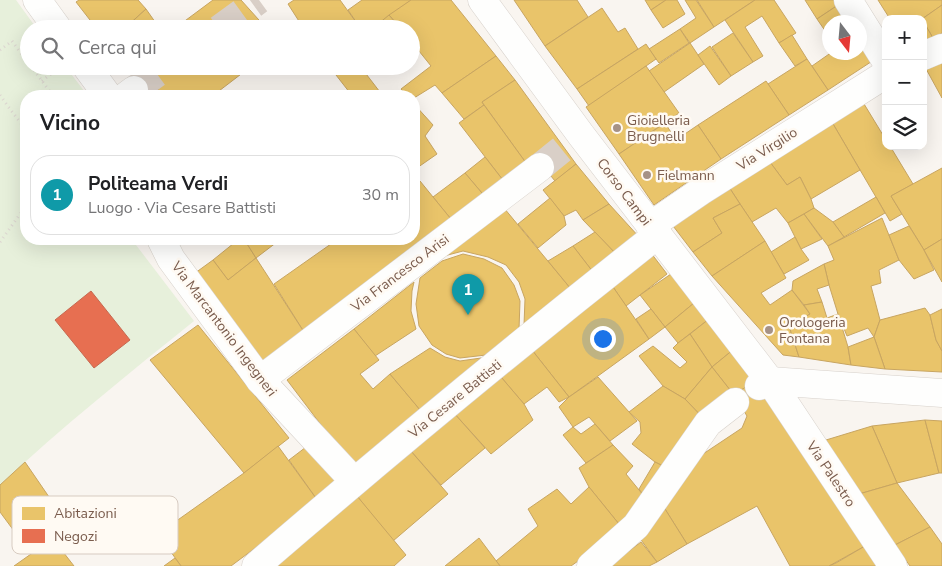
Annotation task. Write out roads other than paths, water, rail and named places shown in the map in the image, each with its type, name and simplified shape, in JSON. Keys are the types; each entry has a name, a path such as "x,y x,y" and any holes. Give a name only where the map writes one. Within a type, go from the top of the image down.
{"street":[{"path":"37,0 51,20"},
{"name":"Corso Campi","path":"482,0 574,140 654,230 763,384"},
{"path":"848,0 885,60"},
{"path":"927,54 942,48"},
{"path":"98,75 118,90"},
{"name":"Via Virgilio","path":"654,230 701,191 882,77"},
{"name":"Via Francesco Arisi","path":"260,380 540,166"},
{"name":"Via Cesare Battisti","path":"256,566 354,481 606,276 654,230"},
{"name":"Via Marcantonio Ingegneri","path":"164,245 171,259 260,380 354,481"},
{"path":"763,384 942,393"},
{"name":"Via Palestro","path":"763,384 893,566"},
{"path":"591,566 636,526 708,424 736,402"}],"tunnel":[{"path":"231,20 259,0"},
{"path":"134,90 155,75"},
{"path":"540,167 566,146"}],"place":[{"name":"Gioielleria Brugnelli","path":"617,128"},
{"name":"Fielmann","path":"647,175"},
{"name":"Politeama Verdi","path":"468,315"},
{"name":"Orologeria Fontana","path":"769,330"}]}
